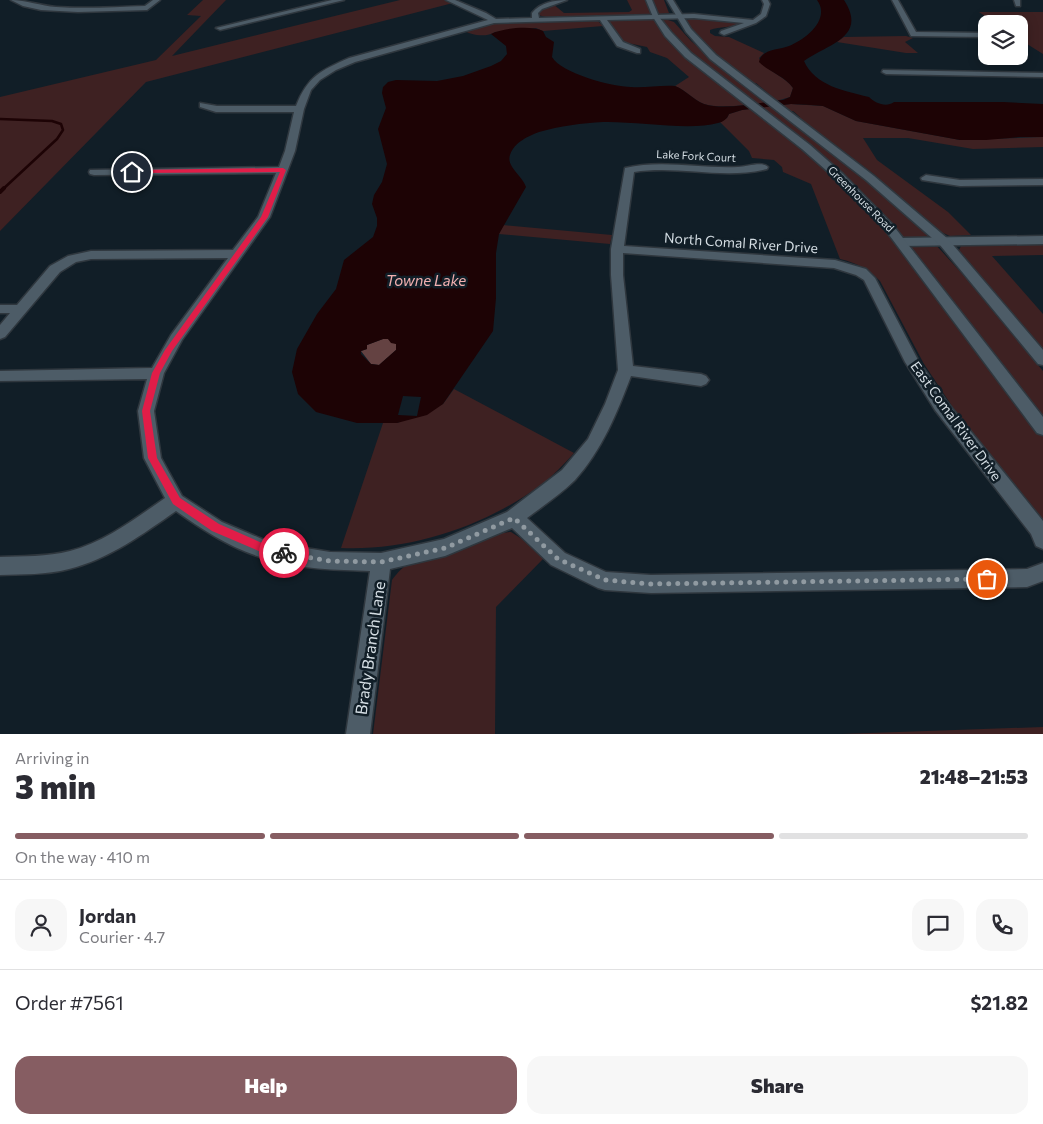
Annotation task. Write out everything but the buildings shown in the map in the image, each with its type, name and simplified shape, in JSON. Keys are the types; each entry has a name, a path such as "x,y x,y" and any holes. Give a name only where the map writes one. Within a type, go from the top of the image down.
{"street":[{"path":"14,0 40,8 147,8 157,0"},
{"path":"220,28 341,0"},
{"path":"450,0 484,14 494,21"},
{"path":"536,19 535,13 540,8 564,0"},
{"name":"Greenhouse Road","path":"649,0 656,17 668,34 688,54 806,147 839,176 902,242 1043,428"},
{"name":"Greenhouse Road","path":"670,0 677,17 694,39 713,57 870,178 944,242 1043,360"},
{"path":"724,33 754,22 764,15 767,4 765,0"},
{"path":"895,0 914,34 978,35"},
{"path":"617,249 616,275 626,370 613,404 594,443 568,475 514,518 445,548 381,562 330,561 268,551 215,528 176,501 153,458 146,411 156,373 176,338 264,217 283,170 306,89 317,78 333,68 352,60 418,45 494,21 708,17 754,22"},
{"path":"602,18 620,44 637,51"},
{"path":"886,72 1043,75"},
{"path":"202,105 216,109 299,109"},
{"name":"Lake Fork Court","path":"617,249 629,170 642,167 657,167 732,172 763,167"},
{"path":"94,172 283,170"},
{"path":"926,178 960,183 1043,182"},
{"path":"902,242 1043,240"},
{"name":"North Comal River Drive","path":"617,249 835,264 862,272"},
{"path":"0,334 19,309 55,269 72,259 91,255 238,254"},
{"name":"East Comal River Drive","path":"862,272 873,284 912,362 941,406 1038,529 1043,540"},
{"path":"0,309 19,309"},
{"path":"626,370 701,380"},
{"path":"0,376 156,373"},
{"path":"0,566 30,565 70,560 117,540 176,501"},
{"path":"514,518 558,559 605,580 651,584 1027,578 1043,572"},
{"name":"Brady Branch Lane","path":"358,734 381,562"}],"shaded area":[{"path":"203,0 226,0 172,56 400,0 445,0 453,3 146,82 0,231 0,97 156,60 201,16 187,15"},
{"path":"627,0 664,0 669,13 644,16 546,17 538,15 541,9 553,4 564,13 629,12 632,10"},
{"path":"979,12 1043,12 1043,54 1028,45 1028,15 983,15"},
{"path":"647,18 674,22 691,41 757,95 769,94 756,83 751,83 724,61 685,21 693,18 741,22 743,24 710,30 710,33 715,36 729,37 764,53 759,58 762,63 793,88 790,97 734,106 712,106 700,102 675,86 689,77 667,58 650,52 647,47 623,42 608,22 611,19"},
{"path":"597,20 603,26 543,31 536,28 483,35 462,30 499,22"},
{"path":"906,36 913,38 905,42 918,53 906,53 837,42 844,37"},
{"path":"791,104 823,106 856,121 960,140 1043,137 1043,147 973,149 908,138 863,138 877,160 948,212 971,235 950,236 934,229 875,175 798,117 800,117 793,111 780,113 839,156 924,232 967,279 1043,371 1043,522 960,418 924,364 880,281 862,267 840,259 811,184 783,172 782,167 774,160 752,158 749,151 720,122 727,118 729,114 742,110"},
{"path":"503,225 612,235 610,244 499,234"},
{"path":"1043,244 1043,255 992,256 1043,314 1043,350 958,252 961,246"},
{"path":"388,339 396,344 396,350 379,365 371,364 361,351 367,349 367,345"},
{"path":"454,389 574,453 541,485 496,513 472,524 420,540 394,545 341,548 383,423 397,423 443,404"},
{"path":"511,532 544,558 496,607 495,734 373,734 392,580 404,567 416,561 440,557 485,539"},
{"path":"1043,727 1043,734 842,734"}],"water":[{"name":"Towne Lake","path":"817,0 844,0 850,13 851,23 848,31 842,38 804,61 815,76 823,82 841,90 869,97 877,103 884,105 894,102 1043,104 1043,137 960,140 856,121 823,106 791,104 742,110 729,114 722,122 706,125 678,126 603,122 571,125 539,132 518,143 512,150 509,159 510,164 526,187 499,234 496,253 496,298 493,331 443,404 427,415 397,423 357,423 316,412 298,394 292,372 297,349 317,314 336,289 344,260 373,237 377,226 377,218 372,204 374,195 382,182 387,164 378,129 386,108 382,93 383,87 388,82 396,80 437,81 463,76 491,66 501,61 507,54 506,46 491,34 510,29 532,28 543,31 546,37 554,42 552,57 557,63 576,74 600,82 631,87 675,86 704,104 722,107 783,100 790,97 793,88 786,80 759,62 760,58 767,52 789,46 803,39 819,21 821,7","holes":["388,339 391,343 396,344 396,350 379,365 371,364 361,354 361,351 367,349 367,345"]}],"pier":[{"path":"403,396 421,397 417,416 398,415"}],"waterway":[{"path":"0,119 52,121 61,124 63,130 57,139 2,190"}],"way so far":[{"path":"284,553 330,561 381,562 445,548 514,518 558,559 605,580 651,584 987,579"}],"route":[{"path":"132,172 283,170 264,217 169,350 156,373 146,411 153,458 176,501 215,528 268,551 284,553"}]}
